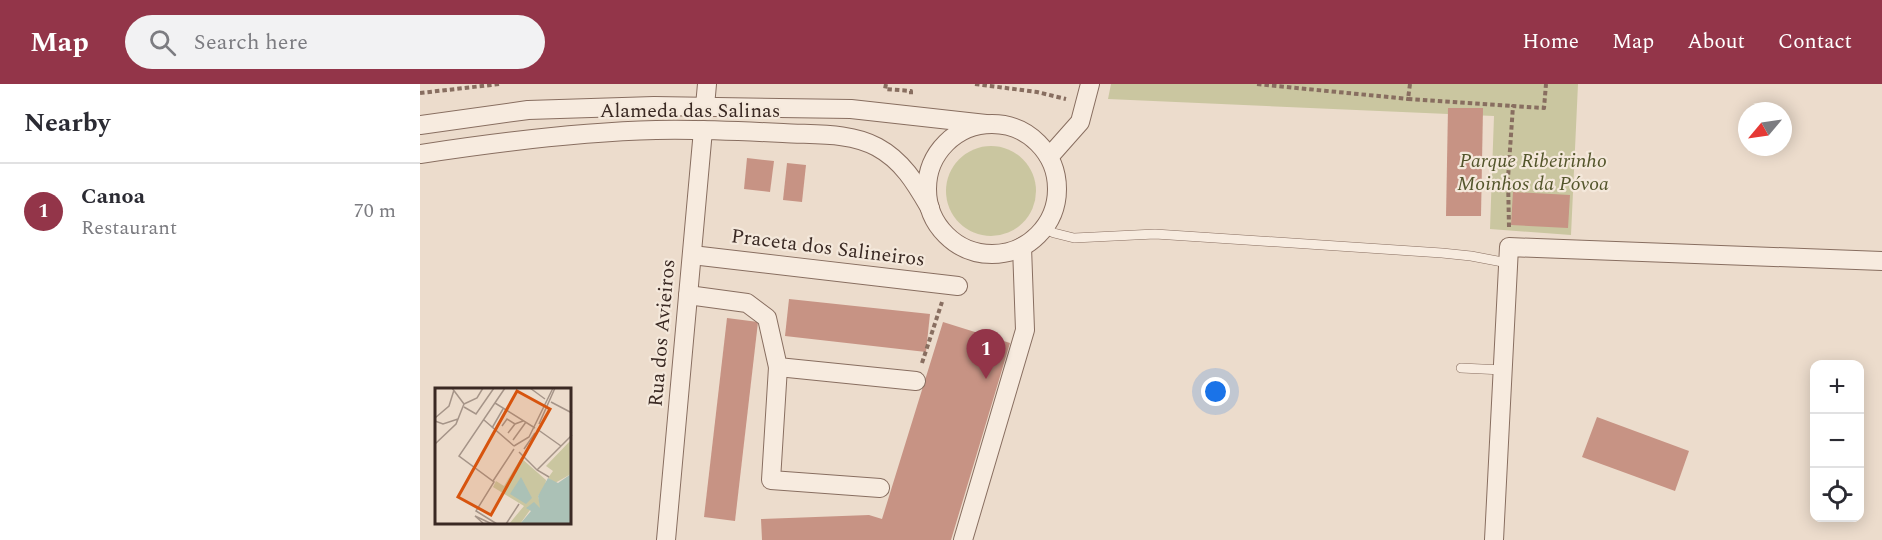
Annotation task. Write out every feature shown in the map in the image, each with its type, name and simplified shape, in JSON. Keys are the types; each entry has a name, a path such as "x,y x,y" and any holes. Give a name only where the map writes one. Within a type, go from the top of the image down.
{"street":[{"path":"705,106 707,84"},
{"path":"1049,157 1080,122 1090,84"},
{"name":"Alameda das Salinas","path":"420,125 528,110 654,106 851,109 986,124"},
{"path":"1001,124 1028,135 1049,157 1055,171 1056,201 1044,228 1022,247 994,254 980,253 966,248 944,232 935,221 930,208 927,181 937,155 957,134 971,127 1001,124"},
{"name":"Alameda das Salinas","path":"420,154 545,137 655,130 832,136 857,139 876,146 904,168 930,208"},
{"name":"Rua dos Avieiros","path":"666,540 702,130"},
{"path":"963,540 1025,330 1022,247"},
{"name":"Praceta dos Salineiros","path":"692,255 953,285"},
{"path":"1494,540 1509,255 1882,261"},
{"path":"688,295 747,303 767,318 778,367 771,480 880,488"},
{"path":"778,367 916,381"}],"lane":[{"path":"1044,228 1074,238 1155,234 1451,254 1509,255"},
{"path":"1461,368 1503,370"}],"path":[{"path":"420,93 500,84"},
{"path":"975,84 1037,92 1062,97 1084,105"},
{"path":"1257,84 1408,99 1544,108 1546,84"},
{"path":"1408,99 1410,84"},
{"path":"1509,255 1508,178 1513,105"},
{"path":"916,381 953,285"}],"green space":[{"name":"Parque Ribeirinho Moinhos da Póvoa","path":"1111,84 1578,84 1571,235 1490,229 1494,116 1108,99"},
{"path":"991,146 1008,149 1023,159 1033,174 1036,191 1033,208 1023,223 1008,233 991,236 974,233 959,223 949,208 946,191 949,174 959,159 974,149"}],"building":[{"path":"1448,108 1483,108 1481,216 1446,216"},
{"path":"747,158 774,161 770,192 744,189"},
{"path":"787,163 806,165 802,202 783,200"},
{"path":"1513,192 1570,195 1568,228 1511,225"},
{"path":"789,299 930,314 926,352 785,336"},
{"path":"727,318 758,322 735,521 704,517"},
{"path":"943,322 1010,343 951,540 762,540 761,519 869,515 882,519"},
{"path":"1597,417 1689,451 1675,491 1582,457"}],"place":[{"name":"Canoa","path":"986,379"}]}
